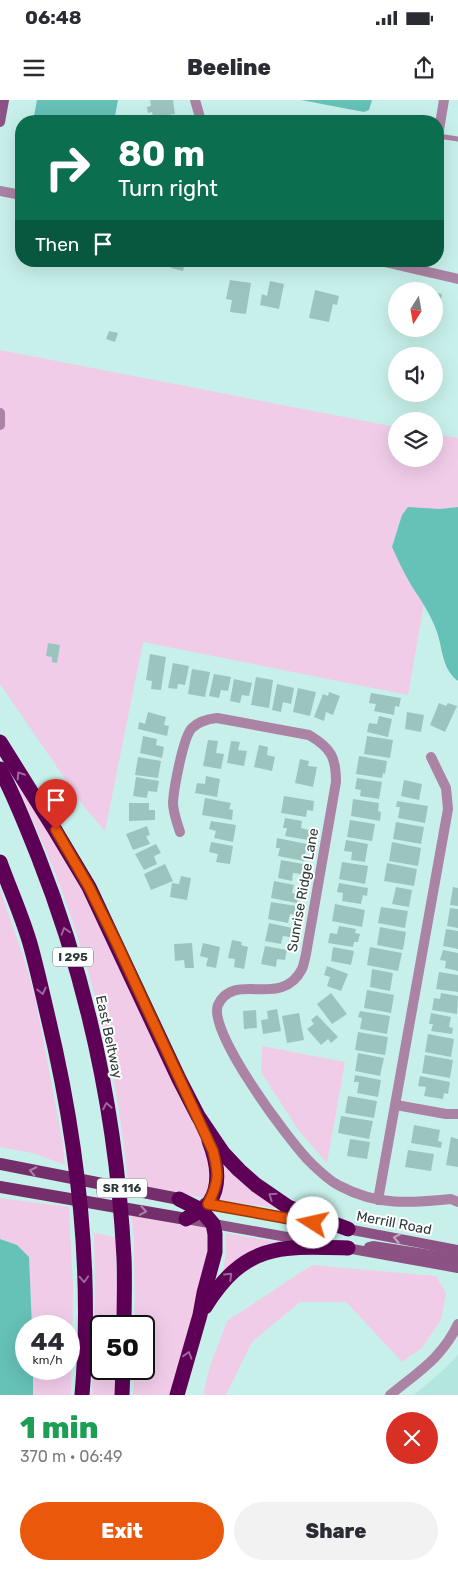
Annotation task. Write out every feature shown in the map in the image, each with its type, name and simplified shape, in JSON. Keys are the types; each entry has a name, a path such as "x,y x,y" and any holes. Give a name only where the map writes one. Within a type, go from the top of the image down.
{"highway":[{"path":"0,742 56,830 89,887 213,1151 218,1169 216,1188 205,1207 186,1219"},
{"name":"East Beltway","path":"0,769 12,792 50,885 78,976 101,1073 115,1154 123,1238 124,1315"},
{"name":"I 295","path":"0,862 31,946 60,1070 74,1147 82,1231 85,1291 82,1395"},
{"path":"198,1116 223,1153 256,1185 288,1207 348,1229"},
{"path":"177,1395 200,1315 215,1252 213,1224 205,1207 179,1199"},
{"path":"200,1315 228,1275 247,1261 284,1248 355,1250"},
{"path":"122,1395 123,1380"}],"main road":[{"path":"0,122 4,100"},
{"name":"SR 116","path":"0,1164 179,1199"},
{"name":"SR 116","path":"0,1186 458,1268"},
{"name":"Merrill Road","path":"205,1207 348,1229 458,1250"},
{"path":"355,1250 373,1246 458,1259"}],"street":[{"path":"195,100 199,115"},
{"path":"442,115 444,100"},
{"path":"0,191 15,194"},
{"path":"406,267 458,279"},
{"path":"0,413 0,425"},
{"name":"Sunrise Ridge Lane","path":"180,832 173,802 184,743 191,729 202,720 216,718 309,735 323,743 330,752 336,766 336,782 302,969 292,981 282,987 267,991 234,990 224,997 217,1007 219,1027 267,1109 308,1160 338,1186 360,1196 378,1200 402,1203 451,1199 458,1202"},
{"path":"378,1200 448,809 446,788 431,756"},
{"path":"396,1105 446,1114 458,1114"},
{"path":"393,1394 432,1362 450,1341 458,1324"}],"lane":[{"path":"444,137 458,139"}],"shaded area":[{"path":"0,350 388,425 388,467 443,467 443,436 458,438 458,507 440,509 408,508 402,515 392,547 410,584 424,604 408,695 143,642 105,831 85,808 0,684"},
{"path":"12,772 69,860 147,1019 214,1167 214,1175 204,1198 128,1183 118,1104 93,987 55,873"},
{"path":"0,890 35,996 63,1145 65,1165 32,1153 0,1147"},
{"path":"262,1046 345,1062 327,1163 299,1131 261,1072"},
{"path":"223,1162 283,1209 217,1200 224,1180"},
{"path":"0,1198 69,1207 73,1315 32,1315 29,1257 17,1245 0,1239"},
{"path":"131,1215 207,1228 211,1236 174,1395 133,1395 134,1380 155,1380 155,1315 135,1315 134,1240"},
{"path":"94,1233 115,1237 119,1315 94,1315"},
{"path":"225,1233 277,1242 275,1245 223,1275 226,1248"},
{"path":"312,1265 436,1276 446,1293 441,1320 422,1348 402,1362 346,1302 300,1302 252,1342 226,1395 203,1395 210,1366 227,1321"},
{"path":"458,1355 458,1395 414,1395 440,1373"},
{"path":"33,1380 71,1380 71,1395 33,1395"},
{"path":"92,1380 118,1380 117,1395 92,1395"}],"water":[{"path":"37,100 118,100 115,115 34,115"},
{"path":"301,100 372,100 369,110 364,112"},
{"path":"408,507 440,509 458,507 458,681 446,665 432,620 408,580 392,547 402,515"},
{"path":"0,1239 17,1245 29,1257 32,1315 15,1315 15,1380 33,1380 33,1395 0,1395"}],"building":[{"path":"150,100 173,100 175,114 153,115 152,112 148,113 147,107 151,106"},
{"path":"171,267 184,267 183,271"},
{"path":"230,280 251,283 246,314 230,312 232,300 226,299"},
{"path":"270,281 284,284 279,309 260,305 262,294 267,296"},
{"path":"315,290 339,296 337,305 333,304 329,322 309,318"},
{"path":"109,331 118,333 115,342 106,339"},
{"path":"48,643 60,645 57,663 52,662 52,657 46,656"},
{"path":"150,654 166,657 161,690 151,689 152,681 146,680"},
{"path":"173,663 189,666 185,685 178,684 177,689 168,688"},
{"path":"192,669 210,672 205,697 188,694"},
{"path":"214,674 231,677 228,691 221,690 219,698 209,696"},
{"path":"256,677 273,680 269,708 251,705"},
{"path":"234,679 252,683 249,696 242,695 240,703 230,701"},
{"path":"277,684 294,688 291,704 283,702 281,712 272,710"},
{"path":"298,688 316,692 310,716 293,712"},
{"path":"329,692 340,696 333,715 326,712 324,721 314,717 323,694 328,696"},
{"path":"371,693 401,698 399,707 395,706 394,715 374,711 376,704 369,703"},
{"path":"439,703 446,706 448,703 457,706 445,732 430,725"},
{"path":"148,712 166,717 164,725 169,726 167,736 138,729 139,722 145,724"},
{"path":"407,712 424,715 421,732 405,729"},
{"path":"379,716 392,719 388,737 367,732 369,723 377,724"},
{"path":"143,736 157,739 156,745 164,747 162,758 140,753"},
{"path":"367,736 393,740 390,758 364,754"},
{"path":"208,740 218,741 216,753 224,754 221,769 203,766"},
{"path":"231,741 240,742 238,750 247,751 244,766 227,763"},
{"path":"259,745 268,747 267,755 275,757 272,771 254,767"},
{"path":"359,756 387,761 385,774 383,773 382,778 356,774"},
{"path":"138,757 161,761 158,778 135,775"},
{"path":"300,759 309,761 308,766 317,767 313,787 295,783"},
{"path":"206,776 220,779 217,797 195,793 197,783 205,784"},
{"path":"136,777 159,781 157,792 148,791 147,798 133,796"},
{"path":"357,778 382,782 379,799 360,796 361,790 355,789"},
{"path":"404,780 422,784 419,800 401,796"},
{"path":"284,796 314,801 313,811 307,810 306,817 281,813"},
{"path":"205,798 231,803 229,809 233,810 232,820 202,815"},
{"path":"353,799 379,803 380,821 351,816"},
{"path":"397,801 428,806 425,823 398,818 400,807 396,807"},
{"path":"129,803 149,803 149,810 155,810 155,820 129,821"},
{"path":"285,818 302,821 301,828 309,830 308,840 285,836 287,828 283,828"},
{"path":"350,820 375,824 372,841 347,837"},
{"path":"211,821 236,825 233,842 214,838 216,831 209,829"},
{"path":"396,822 424,827 421,844 393,839"},
{"path":"147,826 150,835 146,836 150,844 133,850 126,834"},
{"path":"277,838 307,844 304,861 278,856 280,848 276,848"},
{"path":"346,840 368,844 365,862 351,860 352,852 344,851"},
{"path":"211,842 233,846 230,864 216,862 218,854 209,852"},
{"path":"392,842 421,848 418,866 389,861"},
{"path":"156,844 161,853 154,856 157,864 144,870 135,854"},
{"path":"281,860 303,864 302,874 293,873 292,881 278,878"},
{"path":"342,862 368,866 365,884 339,879"},
{"path":"387,863 417,869 414,886 384,881"},
{"path":"165,864 173,881 151,890 144,874"},
{"path":"181,876 191,878 187,900 170,897 172,883 179,884"},
{"path":"274,881 294,885 292,893 298,894 297,903 271,898"},
{"path":"339,883 368,888 367,896 363,895 361,904 342,901 343,893 337,892"},
{"path":"396,887 412,890 409,907 392,904"},
{"path":"453,887 458,888 458,906 450,905"},
{"path":"271,902 296,906 294,915 290,914 288,923 268,919"},
{"path":"335,904 365,910 362,927 332,921"},
{"path":"381,907 408,911 405,928 378,923"},
{"path":"450,908 458,909 458,928 447,926"},
{"path":"269,923 292,928 290,937 283,936 281,944 265,941"},
{"path":"339,926 356,929 355,933 360,934 358,942 354,942 353,947 328,943 330,933 337,934"},
{"path":"380,927 406,932 403,950 377,945"},
{"path":"446,929 458,931 458,949 443,946"},
{"path":"232,940 242,942 241,945 248,947 244,969 234,967 235,959 228,958"},
{"path":"192,943 194,968 185,968 184,960 175,961 174,944"},
{"path":"203,943 220,947 216,968 206,966 208,958 200,956"},
{"path":"265,946 287,950 285,960 277,959 276,967 261,964"},
{"path":"333,947 354,951 351,965 331,961"},
{"path":"370,947 402,953 398,971 367,965"},
{"path":"443,950 458,953 458,971 445,968 446,961 440,960"},
{"path":"327,966 348,974 341,991 327,986 330,977 324,975"},
{"path":"372,969 393,973 390,991 370,987"},
{"path":"439,972 458,975 458,992 436,989"},
{"path":"367,990 394,995 391,1013 364,1008"},
{"path":"331,993 347,1014 332,1024 317,1004"},
{"path":"441,993 458,996 457,1014 432,1010 434,998 440,999"},
{"path":"277,1009 281,1031 263,1034 261,1020 268,1019 267,1011"},
{"path":"256,1010 257,1028 244,1029 243,1011"},
{"path":"360,1011 390,1016 387,1034 360,1029 362,1018 358,1017"},
{"path":"299,1013 304,1040 287,1043 282,1016"},
{"path":"431,1013 451,1017 449,1027 453,1028 452,1034 431,1031 433,1024 429,1024"},
{"path":"317,1015 338,1037 331,1043 328,1039 321,1045 307,1029 314,1024 311,1020"},
{"path":"358,1032 388,1037 385,1055 355,1050"},
{"path":"428,1034 454,1039 451,1057 425,1052"},
{"path":"358,1053 384,1058 380,1076 355,1071"},
{"path":"425,1055 453,1060 450,1078 422,1073"},
{"path":"355,1075 381,1080 378,1097 357,1093 359,1082 354,1082"},
{"path":"420,1076 450,1082 448,1094 444,1093 443,1099 424,1096 426,1087 418,1086"},
{"path":"348,1096 377,1101 374,1118 345,1113"},
{"path":"341,1116 373,1121 369,1139 338,1133"},
{"path":"414,1125 440,1130 438,1141 442,1142 441,1148 411,1143"},
{"path":"451,1137 458,1139 458,1167 446,1165"},
{"path":"350,1139 370,1142 367,1159 347,1156"},
{"path":"408,1150 434,1154 431,1171 405,1167"}],"route":[{"path":"56,830 89,887 116,942 213,1151 218,1169 216,1188 208,1204 313,1223"}]}
